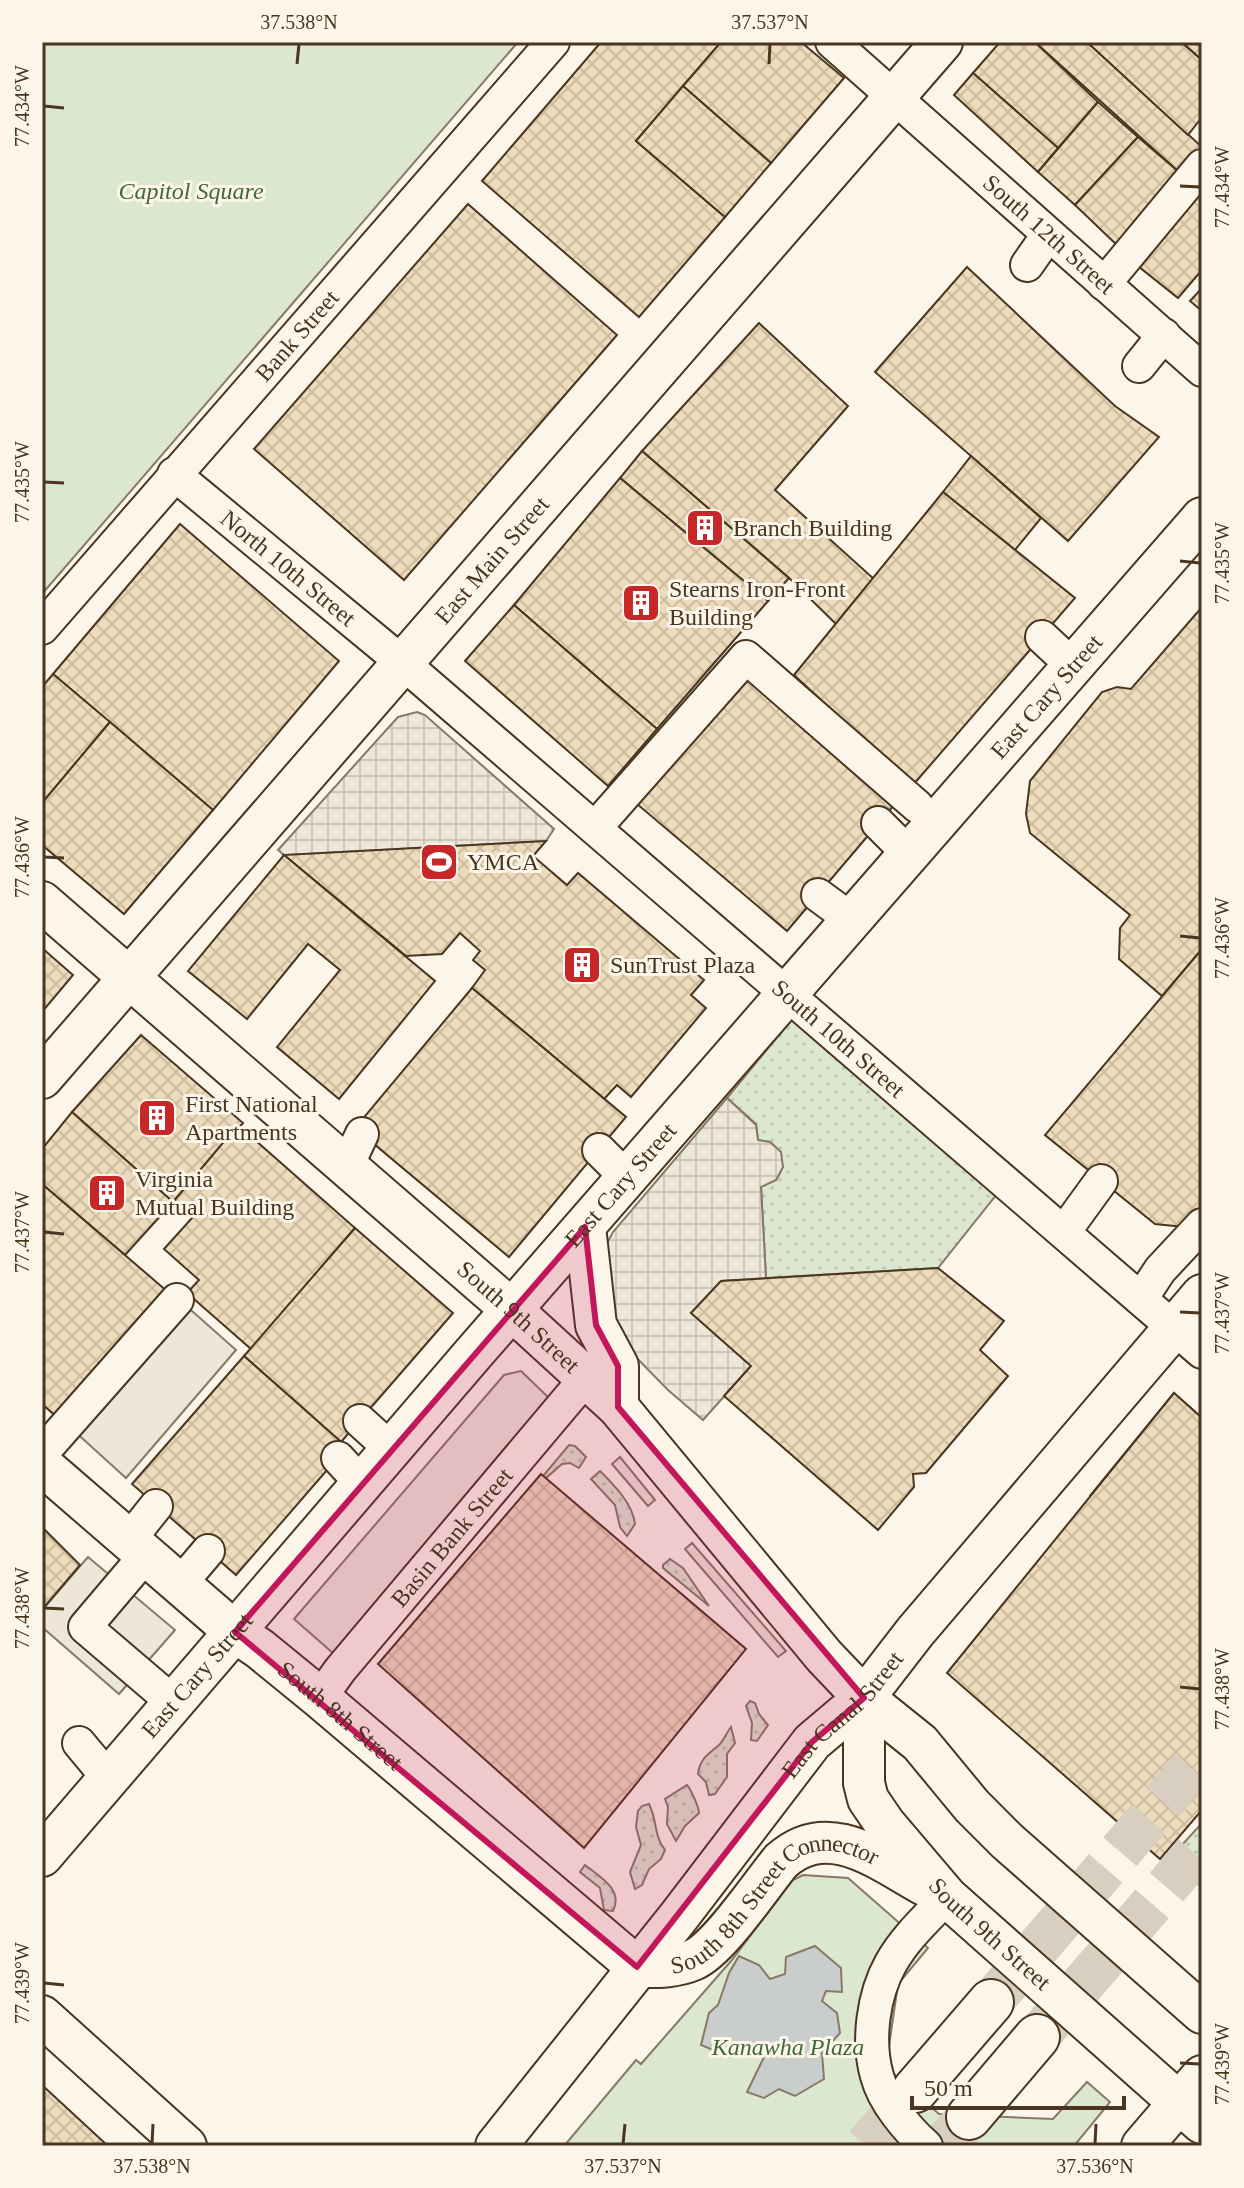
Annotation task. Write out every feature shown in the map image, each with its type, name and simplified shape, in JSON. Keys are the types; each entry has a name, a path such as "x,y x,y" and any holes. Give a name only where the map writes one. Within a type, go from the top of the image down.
{"highway":[{"path":"915,2090 991,2002"},
{"path":"969,2117 1037,2037"}],"main road":[{"name":"East Main Street","path":"42,1078 942,42"},
{"name":"East Cary Street","path":"44,1851 235,1632 350,1471 392,1450 1202,518"},
{"name":"South 9th Street","path":"42,902 129,979 354,1150 512,1310 618,1407 824,1656 864,1698 920,1743 972,1806 1007,1841 1202,2013"},
{"path":"585,1227 596,1325 618,1366 618,1407"},
{"name":"East Canal Street","path":"496,2146 812,1742 864,1698 915,1632 1202,1295"},
{"name":"South 8th Street","path":"42,1465 235,1632 320,1698 637,1967"},
{"name":"South 9th Street","path":"864,1698 863,1758 868,1799 885,1824 947,1897 1194,2101"},
{"name":"South 8th Street Connector","path":"637,1967 664,1966 696,1959 711,1947 781,1861 793,1850 809,1844 832,1841 855,1847 947,1897"},
{"path":"42,2016 186,2146"},
{"path":"1142,2146 1194,2101"}],"street":[{"name":"Bank Street","path":"42,628 553,42"},
{"name":"South 12th Street","path":"832,42 1202,370"},
{"path":"1104,284 1202,166"},
{"path":"1027,265 1048,235"},
{"path":"1139,366 1164,335"},
{"name":"North 10th Street","path":"174,474 403,663"},
{"path":"1042,637 1073,666"},
{"path":"595,828 730,684 746,657 917,806"},
{"name":"South 10th Street","path":"403,663 1202,1352"},
{"path":"878,823 909,854"},
{"path":"818,895 852,920"},
{"path":"599,1150 627,1178"},
{"path":"1064,1232 1101,1181"},
{"path":"1141,1299 1160,1270 1202,1225"},
{"path":"42,1453 177,1300"},
{"name":"Basin Bank Street","path":"320,1698 340,1670 586,1378"},
{"path":"360,1421 392,1450"},
{"path":"156,1506 137,1547 85,1627 174,1703"},
{"path":"180,1584 208,1551"},
{"path":"79,1743 109,1779"},
{"path":"926,2146 912,2133 877,2079 872,2040 874,2016 879,1993 892,1961 947,1897"}],"highlighted area":[{"path":"585,1227 596,1325 618,1366 618,1407 864,1698 812,1742 637,1967 235,1632"}],"green space":[{"name":"Capitol Square","path":"42,42 518,42 42,594"},
{"path":"794,1017 996,1195 938,1268 766,1278 761,1186 776,1180 782,1160 770,1142 758,1140 756,1124 727,1098"},
{"path":"569,1445 575,1446 586,1457 579,1468 570,1463 562,1464 546,1478 543,1476"},
{"path":"600,1471 631,1509 635,1524 627,1536 620,1527 615,1505 591,1479"},
{"path":"670,1559 683,1568 709,1606 663,1568"},
{"path":"750,1701 755,1703 768,1725 757,1741 751,1740 752,1723 746,1706"},
{"path":"731,1727 735,1743 727,1754 727,1777 715,1794 709,1795 706,1782 698,1774 699,1769"},
{"path":"687,1785 699,1813 685,1826 676,1841 667,1824 665,1799"},
{"path":"649,1804 665,1850 661,1859 649,1869 642,1885 635,1889 630,1872 641,1845 636,1827 638,1811"},
{"path":"1202,1823 1202,1887 1170,1858"},
{"path":"585,1865 613,1890 616,1903 613,1911 604,1910 600,1888 580,1872"},
{"name":"Kanawha Plaza","path":"803,1875 848,1878 928,1948 898,1984 886,2067 939,2114 1053,2119 1087,2082 1110,2102 1074,2146 564,2146 636,2060 641,2064 731,1961 793,1880"}],"shaded area":[{"path":"417,712 425,715 554,829 546,841 284,855 278,850 398,717"},
{"path":"727,1098 756,1125 758,1140 770,1142 781,1152 783,1167 776,1180 761,1187 766,1278 721,1281 691,1313 751,1366 703,1420 668,1390 625,1346 616,1332 606,1245 613,1232"},
{"path":"183,1303 236,1350 126,1478 73,1430"},
{"path":"521,1371 549,1398 334,1654 294,1619 504,1375"},
{"path":"620,1457 655,1500 648,1506 612,1464"},
{"path":"692,1543 786,1651 778,1657 685,1549"},
{"path":"88,1557 175,1630 119,1694 42,1627 42,1610"},
{"path":"815,1946 841,1968 842,1992 826,1991 822,2001 837,2013 840,2033 822,2053 824,2079 795,2096 779,2089 764,2098 747,2092 766,2053 750,2043 730,2057 701,2045 709,2013 718,2005 729,1973 739,1956 759,1965 770,1979 785,1974 786,1957"}],"building":[{"path":"601,42 721,42 636,141 725,217 639,317 482,181"},
{"path":"721,42 801,42 844,78 771,163 683,86"},
{"path":"1000,42 1035,42 1098,102 1058,148 973,73"},
{"path":"1035,42 1087,42 1202,147 1180,173"},
{"path":"1087,42 1181,42 1202,60 1202,117 1188,135"},
{"path":"1202,42 1202,60 1183,43"},
{"path":"973,73 1058,148 1038,172 954,95"},
{"path":"683,86 771,163 725,217 636,141"},
{"path":"1098,102 1138,137 1075,205 1038,172"},
{"path":"1138,137 1180,173 1120,248 1075,205"},
{"path":"1202,183 1202,270 1178,298 1133,262"},
{"path":"468,204 617,335 404,580 254,449"},
{"path":"967,267 1115,406 1159,437 1068,541 875,372"},
{"path":"1202,288 1202,311 1190,301"},
{"path":"759,323 848,406 775,490 874,579 837,625 789,578 642,451"},
{"name":"Branch Building","path":"642,451 789,578 768,601 620,478"},
{"path":"971,456 1041,518 1015,550 943,492"},
{"name":"Stearns Iron-Front Building","path":"620,478 768,601 657,729 514,605"},
{"path":"943,492 1075,598 913,785 794,675"},
{"path":"180,524 339,661 213,810 53,674"},
{"path":"514,605 657,729 608,786 465,661"},
{"path":"1202,607 1202,949 1162,996 1119,959 1120,928 1130,915 1030,833 1026,814 1030,781 1102,692 1117,687 1131,689"},
{"path":"747,672 894,805 787,931 637,804"},
{"path":"53,674 110,722 42,803 42,687"},
{"path":"110,722 213,810 124,914 42,845 42,803"},
{"name":"SunTrust Plaza","path":"546,841 533,856 567,885 578,873 704,980 691,995 706,1008 631,1097 617,1085 604,1099 472,988 485,970 473,960 480,951 460,933 442,954 406,956 284,855"},
{"path":"284,855 435,981 339,1099 277,1047 340,970 308,944 247,1019 188,971"},
{"path":"42,948 73,975 42,1012"},
{"path":"1202,949 1202,1207 1184,1227 1155,1224 1045,1135"},
{"path":"472,988 626,1117 509,1257 355,1128"},
{"name":"First National Apartments","path":"141,1035 243,1123 173,1202 72,1112"},
{"name":"Virginia Mutual Building","path":"72,1112 173,1202 125,1255 42,1184 42,1149"},
{"path":"238,1125 355,1228 251,1349 187,1293 199,1280 164,1249 192,1218 173,1202"},
{"path":"42,1184 168,1292 59,1419 42,1404"},
{"path":"355,1228 453,1313 341,1442 244,1356"},
{"path":"938,1268 1004,1321 980,1350 1008,1376 926,1473 913,1474 914,1487 878,1530 724,1396 751,1366 691,1313 721,1281"},
{"path":"244,1356 347,1447 236,1575 132,1484"},
{"path":"1174,1393 1202,1418 1202,1663 1152,1620 1090,1496"},
{"path":"1174,1393 1202,1418 1202,1810 1160,1859 947,1673"},
{"path":"541,1474 746,1649 584,1848 378,1664"},
{"path":"42,1527 80,1565 42,1610"},
{"path":"42,2085 108,2146 42,2146"}],"tunnel":[{"path":"991,2002 1202,1756"},
{"path":"1037,2037 1202,1846"},
{"path":"866,2146 915,2090"},
{"path":"943,2146 969,2117"}],"place":[{"name":"Branch Building","path":"705,528"},
{"name":"Stearns Iron-Front Building","path":"641,603"},
{"name":"YMCA","path":"439,862"},
{"name":"SunTrust Plaza","path":"582,965"},
{"name":"First National Apartments","path":"157,1118"},
{"name":"Virginia Mutual Building","path":"107,1193"}]}
